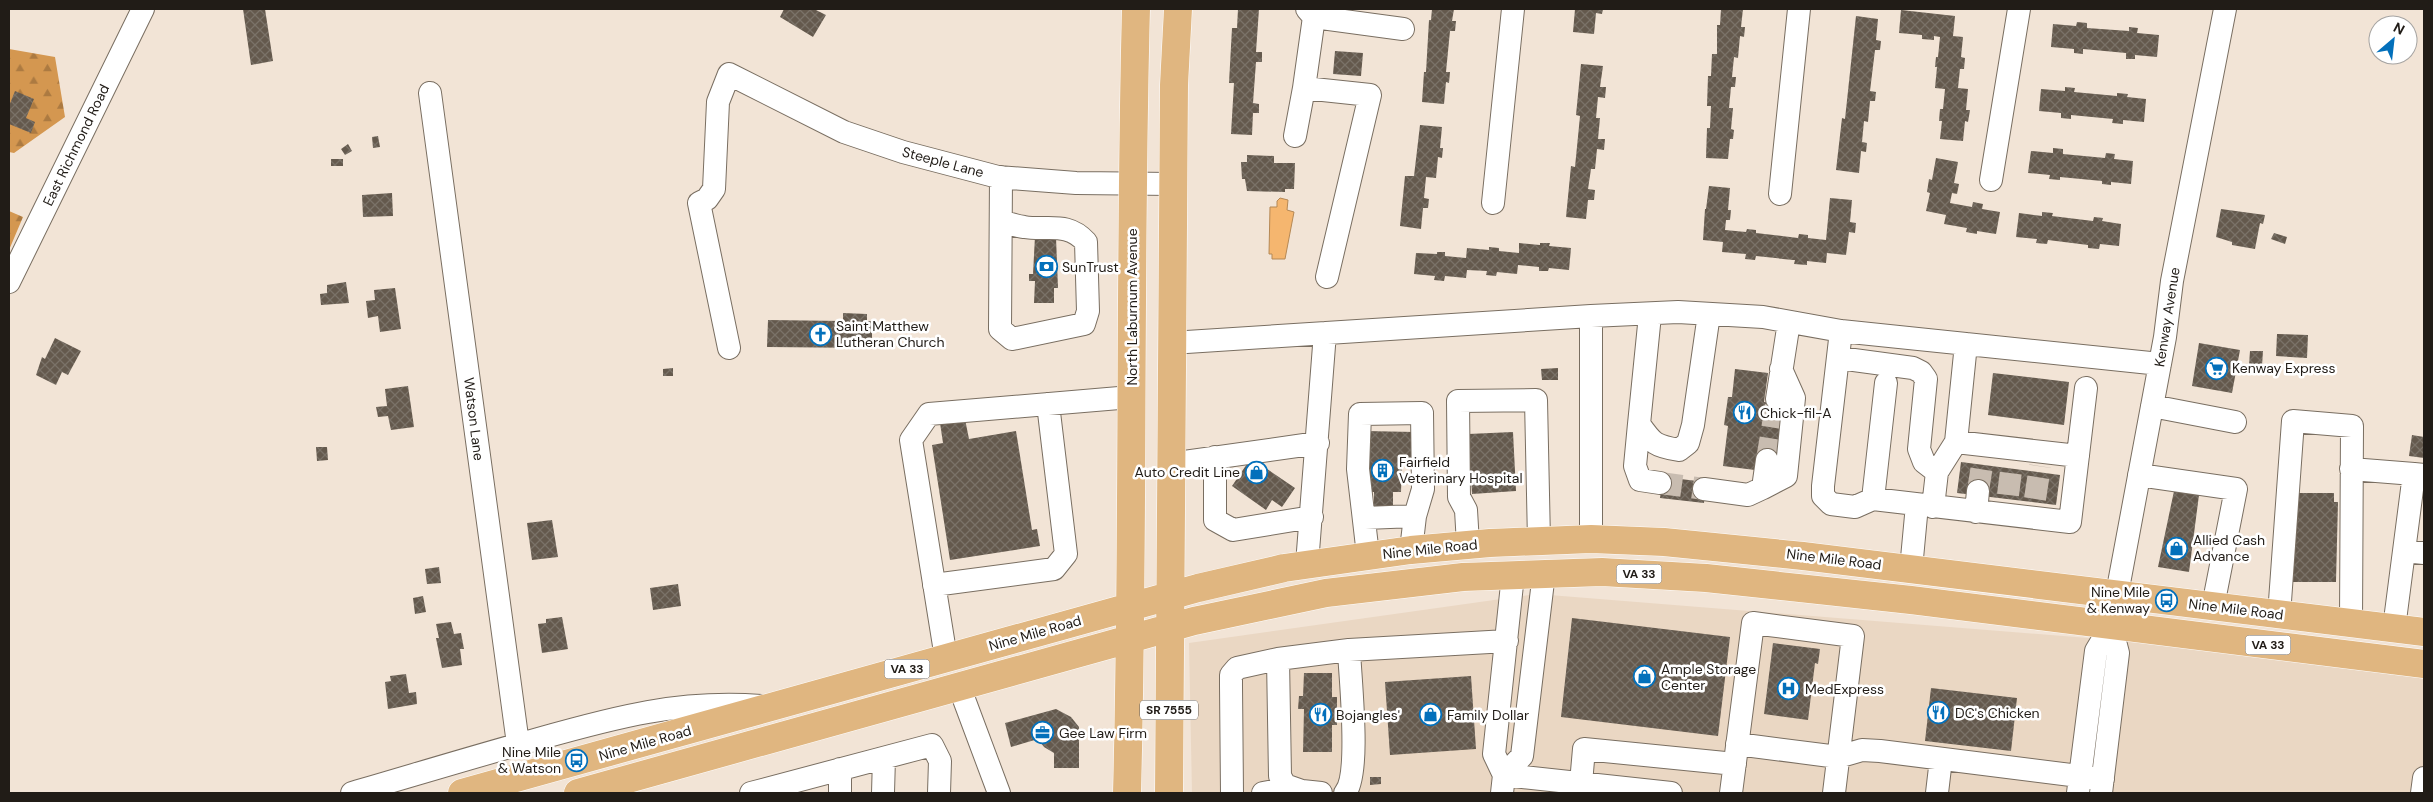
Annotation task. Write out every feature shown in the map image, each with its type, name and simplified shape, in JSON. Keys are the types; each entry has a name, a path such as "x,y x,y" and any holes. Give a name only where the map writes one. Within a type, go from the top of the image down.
{"main road":[{"name":"North Laburnum Avenue","path":"1127,793 1132,638 1132,184 1136,9"},
{"path":"1169,628 1174,85 1178,9"},
{"name":"Nine Mile Road","path":"462,793 1170,595 1230,580 1307,564 1468,544 1592,539 1726,547 2424,632"},
{"name":"VA 33","path":"578,793 1169,628 1326,593 1429,580 1544,573 1637,573 1732,580 2424,664"},
{"name":"SR 7555","path":"1169,628 1169,793"}],"street":[{"name":"East Richmond Road","path":"9,282 143,9"},
{"path":"1493,203 1513,9"},
{"path":"1780,194 1799,9"},
{"path":"1992,180 2019,9"},
{"name":"Kenway Avenue","path":"2111,626 2160,364 2172,281 2225,9"},
{"path":"1295,136 1304,88 1310,13 1403,29"},
{"name":"Steeple Lane","path":"729,348 699,203 707,199 714,189 718,102 729,74 844,132 903,152 1001,177 1076,184 1173,184"},
{"path":"1304,88 1370,95 1327,277"},
{"name":"Watson Lane","path":"430,94 518,744"},
{"path":"1001,177 1000,329 1012,340 1084,324 1088,311 1086,242 1077,232 1064,228 1024,227 1001,221"},
{"path":"1171,343 1678,312 1763,317 1841,330 2160,364"},
{"path":"1639,424 1652,443 1658,447 1679,450 1688,443 1693,425 1709,314"},
{"path":"1650,315 1635,466 1640,480 1660,483"},
{"path":"1591,316 1592,539"},
{"path":"1777,399 1789,322"},
{"path":"1841,330 1823,496 1831,504 1854,507 1873,499 1925,506 1977,501 2034,508 2070,522 2086,388"},
{"path":"1307,564 1318,443 1324,333"},
{"path":"1911,569 1925,506 1937,472 1956,442 1966,344"},
{"path":"1839,358 1913,368 1921,372 1926,379 1919,450 1924,462 1937,472"},
{"path":"1704,489 1748,495 1786,476 1794,398 1782,369"},
{"path":"1873,499 1886,383"},
{"path":"946,658 911,440 929,414 1131,397"},
{"path":"1468,544 1466,510 1459,496 1458,401 1536,400 1539,540"},
{"path":"934,585 1054,569 1066,554 1048,404"},
{"path":"2152,406 2235,422"},
{"path":"1368,555 1358,469 1360,414 1422,413 1423,489 1415,516 1411,550"},
{"path":"2278,615 2293,421 2352,426 2351,623"},
{"path":"1956,442 1984,452 2040,459 2078,456"},
{"path":"1170,464 1318,443"},
{"path":"1215,457 1214,520 1232,530 1312,517"},
{"path":"1763,488 1768,460"},
{"path":"2351,468 2419,475 2414,552 2394,628"},
{"path":"2139,475 2236,489 2213,606"},
{"path":"1364,518 1415,516"},
{"path":"1503,784 1522,756 1544,573"},
{"path":"1503,784 1494,754 1513,575"},
{"path":"1731,793 1752,623 1853,636 1834,793"},
{"path":"2079,785 2096,651 2111,626"},
{"path":"1581,783 1584,749 1838,757 1862,750 1941,759 2079,785 2102,786 2118,653 2111,626"},
{"path":"1239,792 1231,675 1237,668 1349,650 1507,641"},
{"path":"1345,793 1351,787 1354,767 1349,650"},
{"path":"1278,660 1280,776 1285,785 1302,791 1321,793"},
{"path":"959,686 999,793"},
{"path":"352,793 610,719 672,707 731,704 772,707"},
{"path":"751,793 793,788 840,769 932,745 940,761 939,793"},
{"path":"883,793 884,758"},
{"path":"1936,793 1941,759"},
{"path":"445,766 454,793"},
{"path":"840,769 840,793"},
{"path":"2422,793 2424,778"},
{"path":"1503,784 1581,783 1671,793"},
{"path":"1263,793 1274,791 1285,785"}],"shaded area":[{"path":"1280,198 1288,200 1287,210 1294,212 1285,259 1272,259 1272,254 1269,254 1270,207 1277,207 1277,201"},
{"path":"1537,594 2424,665 2424,793 1192,793 1189,643"}],"green space":[{"path":"9,49 55,57 65,117 14,153 9,152"},
{"path":"9,211 23,217 9,250"}],"building":[{"path":"243,9 265,9 273,61 251,65"},
{"path":"784,9 814,9 826,15 813,37 780,17"},
{"path":"1238,9 1259,9 1256,52 1262,52 1262,62 1256,62 1253,103 1259,104 1259,113 1253,113 1252,135 1231,134 1234,83 1229,83 1232,28 1237,28"},
{"path":"1432,9 1454,9 1452,21 1456,21 1455,31 1450,31 1446,72 1450,72 1449,83 1446,82 1444,104 1422,102 1429,20 1431,20"},
{"path":"1575,9 1603,9 1602,14 1596,13 1594,34 1573,32"},
{"path":"1721,9 1743,9 1741,27 1745,27 1744,37 1740,36 1738,58 1734,57 1732,77 1736,77 1735,87 1731,87 1729,108 1733,108 1731,129 1734,130 1733,139 1730,139 1728,159 1706,158 1707,128 1710,128 1711,106 1707,106 1708,76 1711,76 1712,54 1717,54 1717,25 1720,25"},
{"path":"1901,10 1955,16 1953,36 1963,37 1961,57 1965,58 1964,69 1960,69 1958,88 1968,89 1966,110 1970,110 1968,122 1965,121 1963,141 1940,139 1942,121 1939,121 1940,109 1943,109 1945,89 1935,88 1937,67 1935,67 1940,37 1934,36 1934,40 1922,39 1922,35 1899,33"},
{"path":"1856,16 1878,19 1876,40 1881,41 1880,50 1875,50 1870,91 1876,92 1875,101 1870,101 1868,122 1864,121 1862,142 1867,143 1866,152 1861,151 1859,173 1836,170 1842,118 1845,119"},
{"path":"2077,22 2087,23 2087,28 2129,31 2129,27 2138,28 2137,33 2159,35 2157,57 2135,55 2135,59 2126,59 2126,53 2083,49 2083,54 2074,53 2074,49 2051,47 2053,24 2076,26"},
{"path":"1335,51 1363,53 1361,76 1333,74"},
{"path":"1581,64 1603,66 1600,87 1606,87 1605,98 1598,97 1596,118 1600,118 1598,139 1605,139 1604,150 1597,149 1595,169 1591,169 1588,189 1595,190 1594,200 1588,200 1586,219 1566,217 1571,166 1575,167 1580,116 1576,115"},
{"path":"2065,87 2075,88 2074,92 2117,96 2117,93 2128,94 2127,97 2146,99 2144,122 2123,120 2123,124 2112,123 2113,119 2071,115 2071,119 2061,118 2061,113 2039,111 2041,89 2065,91"},
{"path":"15,91 34,99 26,118 35,122 31,133 9,124 9,106"},
{"path":"1420,125 1442,127 1440,148 1443,148 1442,158 1438,157 1436,178 1426,177 1424,198 1429,199 1428,208 1423,208 1421,229 1400,226 1405,176 1414,176"},
{"path":"378,136 380,147 373,148 372,137"},
{"path":"348,144 352,151 345,155 341,149"},
{"path":"2053,148 2063,149 2063,154 2105,158 2106,153 2115,154 2114,159 2133,161 2131,184 2111,182 2111,185 2102,184 2102,181 2060,177 2060,180 2049,179 2050,175 2028,173 2031,151 2053,153"},
{"path":"1247,155 1274,156 1274,163 1295,163 1294,189 1285,189 1285,192 1247,191 1245,179 1242,179 1241,162 1247,162"},
{"path":"1936,158 1958,162 1954,183 1959,184 1957,194 1952,193 1950,203 1972,207 1973,202 1983,204 1982,209 2000,212 1996,234 1977,231 1977,234 1966,232 1967,228 1944,224 1946,215 1926,211 1930,193 1927,192 1929,179 1932,180"},
{"path":"331,159 343,159 343,166 331,166"},
{"path":"1709,186 1730,188 1728,210 1731,210 1730,220 1726,220 1725,230 1746,232 1747,229 1756,230 1756,233 1798,238 1799,234 1808,235 1808,238 1826,240 1830,198 1852,200 1850,222 1856,223 1855,233 1849,232 1846,255 1827,253 1826,263 1807,261 1807,265 1794,264 1795,260 1756,256 1755,260 1745,259 1746,254 1722,252 1723,242 1703,240"},
{"path":"392,193 393,216 363,217 362,195"},
{"path":"2221,209 2265,215 2263,224 2260,223 2255,249 2232,245 2232,242 2216,237"},
{"path":"2042,212 2053,213 2052,216 2093,221 2094,217 2103,218 2102,221 2121,224 2119,246 2100,244 2099,249 2088,248 2088,245 2048,240 2047,244 2036,243 2037,239 2016,237 2019,213 2042,216"},
{"path":"2274,233 2287,237 2285,244 2271,239"},
{"name":"SunTrust","path":"1035,236 1056,237 1058,288 1054,288 1054,303 1034,303 1035,281 1029,281 1029,274 1033,274"},
{"path":"1519,243 1540,245 1540,243 1550,243 1549,246 1571,248 1569,270 1549,268 1548,271 1539,271 1539,267 1518,265 1517,274 1497,272 1496,276 1486,275 1487,271 1467,270 1466,278 1445,276 1444,281 1434,280 1435,276 1414,274 1416,253 1437,254 1437,252 1445,252 1445,256 1466,258 1467,248 1489,250 1489,247 1499,248 1499,251 1519,253"},
{"path":"346,282 349,303 321,305 320,294 327,293 327,285"},
{"path":"395,288 401,329 380,332 378,316 368,318 366,301 375,300 374,290"},
{"name":"Saint Matthew Lutheran Church","path":"843,313 867,314 867,321 872,321 872,348 767,347 768,320 843,321"},
{"path":"2277,334 2308,335 2307,358 2276,356"},
{"path":"55,338 81,351 68,375 62,372 56,385 36,375 42,357 45,359"},
{"name":"Kenway Express","path":"2199,343 2240,350 2232,393 2192,386"},
{"path":"2250,351 2263,351 2262,366 2249,365"},
{"path":"673,368 673,376 663,376 663,369"},
{"path":"1558,368 1558,380 1542,380 1541,369"},
{"name":"Chick-fil-A","path":"1735,369 1768,373 1764,402 1789,405 1781,465 1755,470 1723,466 1728,426 1724,425 1728,397 1732,397"},
{"path":"1993,373 2069,382 2064,425 1988,415"},
{"path":"408,386 414,427 391,430 388,416 378,417 376,407 387,406 385,389"},
{"path":"965,419 969,439 1016,431 1032,530 1037,529 1040,546 950,560 932,445 943,443 940,423"},
{"name":"Fairfield Veterinary Hospital","path":"1365,431 1415,432 1415,460 1402,460 1401,492 1393,492 1393,513 1374,513 1374,492 1367,492"},
{"path":"1513,432 1516,491 1472,494 1471,477 1468,477 1468,434"},
{"path":"2412,435 2424,437 2424,458 2409,456"},
{"path":"316,447 327,447 328,460 317,461"},
{"name":"Auto Credit Line","path":"1251,458 1295,488 1282,507 1272,500 1266,510 1232,486"},
{"path":"1961,462 2060,475 2056,505 1957,493"},
{"path":"1663,477 1706,482 1704,503 1660,498"},
{"name":"Allied Cash Advance","path":"2174,491 2199,495 2189,572 2158,567"},
{"path":"2298,493 2334,493 2334,502 2338,502 2336,582 2293,582 2295,501"},
{"path":"552,520 558,557 532,560 527,523"},
{"path":"439,567 441,583 427,584 425,569"},
{"path":"678,584 681,606 653,610 650,588"},
{"path":"423,596 426,612 415,614 413,598"},
{"path":"562,617 568,649 542,653 538,624 546,623 546,619"},
{"name":"Ample Storage Center","path":"1572,618 1730,637 1718,736 1561,717"},
{"path":"451,622 454,634 461,633 464,649 460,649 462,665 442,668 436,638 439,638 436,624"},
{"name":"MedExpress","path":"1773,643 1820,649 1818,664 1815,663 1808,720 1764,714"},
{"name":"Bojangles'","path":"1304,673 1332,673 1332,697 1337,697 1337,725 1332,725 1332,752 1303,752 1304,709 1298,709 1299,696 1303,696"},
{"path":"406,674 409,693 416,692 417,704 388,709 385,682 391,681 390,676"},
{"name":"Family Dollar","path":"1471,676 1476,749 1390,755 1385,682"},
{"path":"1931,688 2017,698 2011,751 1925,741"},
{"name":"Gee Law Firm","path":"1056,709 1071,717 1079,727 1079,768 1054,768 1054,753 1044,747 1038,739 1011,747 1005,723"},
{"path":"1370,777 1381,777 1381,784 1370,785"}],"tunnel":[{"path":"1767,460 1777,399"},
{"path":"1978,491 1983,459"},
{"path":"2008,495 2012,463"},
{"path":"2035,499 2040,466"},
{"path":"1660,483 1704,489"}],"place":[{"name":"SunTrust","path":"1046,267"},
{"name":"Saint Matthew Lutheran Church","path":"820,334"},
{"name":"Kenway Express","path":"2216,368"},
{"name":"Chick-fil-A","path":"1744,413"},
{"name":"Fairfield Veterinary Hospital","path":"1383,470"},
{"name":"Auto Credit Line","path":"1256,472"},
{"name":"Allied Cash Advance","path":"2177,548"},
{"name":"Nine Mile & Kenway","path":"2166,600"},
{"name":"Ample Storage Center","path":"1645,677"},
{"name":"MedExpress","path":"1789,689"},
{"name":"DC's Chicken","path":"1939,713"},
{"name":"Bojangles'","path":"1320,715"},
{"name":"Family Dollar","path":"1431,715"},
{"name":"Gee Law Firm","path":"1043,733"},
{"name":"Nine Mile & Watson","path":"577,760"}]}
